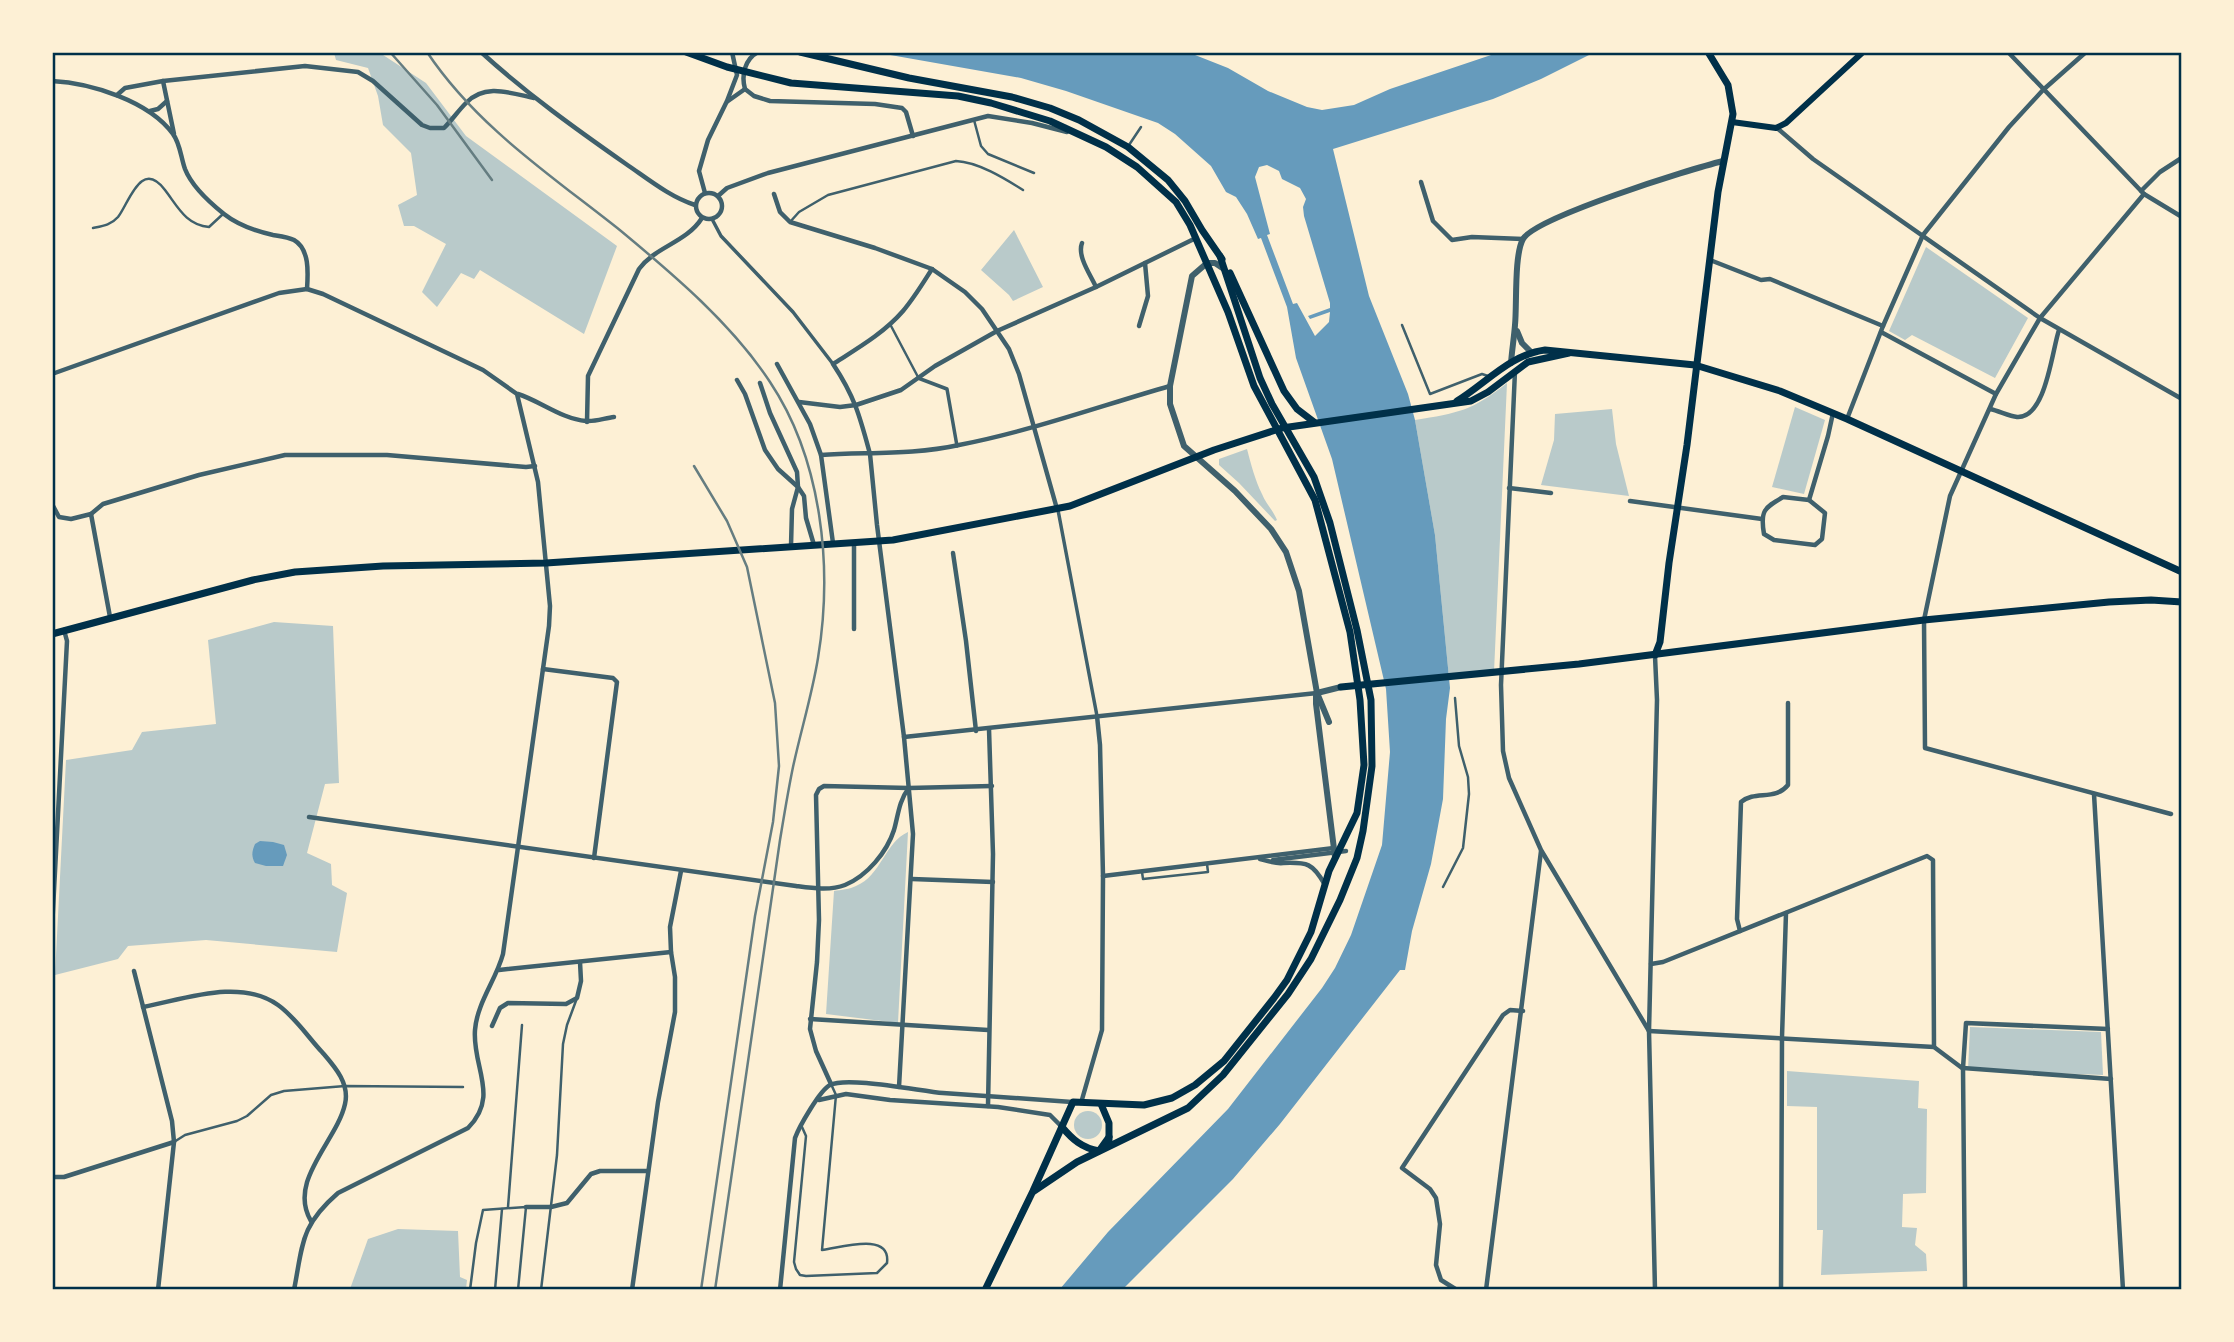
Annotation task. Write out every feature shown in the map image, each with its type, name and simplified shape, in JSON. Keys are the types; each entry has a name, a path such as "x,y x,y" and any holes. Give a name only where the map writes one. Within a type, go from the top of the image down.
{"main road":[{"path":"686,52 727,67 791,83 958,96 1018,110 1050,121 1121,156 1164,190 1180,208 1196,238 1228,312 1254,386 1315,500 1350,632 1360,700 1364,765 1357,813 1337,852 1311,932 1287,980 1215,1070 1184,1092 1144,1105 1077,1102 1062,1127 985,1290"},
{"path":"800,52 909,78 1012,97 1050,108 1079,120 1128,147 1157,169 1177,190 1238,288 1276,375 1292,403 1314,422"},
{"path":"1655,655 1660,642 1723,161 1732,122 1728,85 1708,52"},
{"path":"1732,122 1776,128 1794,117 1863,52"},
{"path":"1033,1191 1060,1172 1099,1151 1188,1108 1223,1075 1300,976 1321,940 1357,858 1372,766 1371,700 1357,630 1322,497 1260,377 1220,256"},
{"path":"52,634 253,580 295,572 383,566 546,563 950,534 1058,510 1270,431 1314,422 1471,401 1488,392 1531,352 1545,350 1695,365 1780,391 2182,572"},
{"path":"1452,404 1513,366 1569,354"},
{"path":"1340,687 1655,655 1924,620 2109,602 2182,602"},
{"path":"1101,1104 1109,1123 1108,1147"},
{"path":"1062,1127 1071,1138 1099,1151"},
{"path":"1099,1151 1109,1137"},
{"path":"1082,1145 1088,1157"}],"street":[{"path":"481,52 534,98 651,181 677,198 695,205"},
{"path":"705,192 699,171 708,140 737,75 732,52"},
{"path":"758,52 747,62 744,75 745,89 754,96 770,101 876,104 902,108 913,136"},
{"path":"2008,52 2143,193 2182,217"},
{"path":"1847,419 1923,235 2008,127 2043,90 2086,52"},
{"path":"117,95 125,89 163,81 305,66 358,72 373,80 422,125 438,130 444,128 466,103 480,92 492,90 534,98"},
{"path":"52,80 68,81 117,95 149,111 174,135"},
{"path":"163,81 174,135 186,172 197,189 224,214 256,231 294,240 303,250 308,271 307,289"},
{"path":"727,102 745,89"},
{"path":"149,111 158,109 167,101"},
{"path":"718,196 727,188 768,173 988,117 1011,119 1085,137"},
{"path":"1776,128 1813,159 2040,318 2182,399"},
{"path":"2171,814 1925,748 1924,620 1950,496 1996,394 2040,318 2160,172 2182,160"},
{"path":"1648,1031 1541,850 1509,778 1503,751 1501,685 1518,257 1523,239 1535,227 1611,197 1723,161"},
{"path":"768,173 771,180"},
{"path":"1421,182 1433,220 1452,240 1472,237 1523,239"},
{"path":"705,192 718,196 722,205 722,209 712,219 702,218 695,210 696,200 705,192"},
{"path":"774,194 779,212 790,222 885,251 932,269 965,292 982,309 1009,349 1019,373 1058,510 1097,716 1103,876 1102,1030 1077,1102 847,1083 831,1084 822,1091 800,1125 795,1141 780,1290"},
{"path":"587,422 588,376 639,269 661,250 691,233 702,218"},
{"path":"712,219 721,236 793,313 833,364 849,388 856,405 870,454 913,834 900,1087 903,1095 911,1100"},
{"path":"799,402 840,407 856,405 901,390 934,366 997,331 1196,238"},
{"path":"1082,243 1081,254 1096,287"},
{"path":"1709,260 1761,280 1770,279 1882,329 1996,394"},
{"path":"1139,326 1148,296 1145,263"},
{"path":"1224,269 1215,263 1207,263 1192,276 1170,386 1170,404 1187,450 1235,491 1283,545 1299,591 1317,693 1329,722"},
{"path":"833,364 872,340 890,324 904,310 932,269"},
{"path":"52,374 279,293 307,289 323,294 472,365 517,394 568,416 587,422 614,417"},
{"path":"1515,326 1522,344 1531,352"},
{"path":"1990,409 2018,417 2028,415 2037,406 2051,369 2060,330"},
{"path":"777,364 810,424 821,455 830,544"},
{"path":"918,379 947,389 957,446"},
{"path":"737,380 745,394 765,450 778,469 799,487 804,496 806,517 815,545"},
{"path":"760,383 770,413 797,472 799,487 792,509 791,546"},
{"path":"821,455 870,454 957,446 1170,386"},
{"path":"294,1290 306,1232 320,1208 338,1193 468,1128 483,1106 484,1087 475,1046 475,1028 482,1004 499,970 505,941 550,606 535,466 517,394"},
{"path":"1809,500 1833,413"},
{"path":"52,504 59,517 71,519 91,514 103,504 199,475 285,455 387,455 535,466"},
{"path":"1510,488 1551,493"},
{"path":"1783,497 1809,500 1825,513 1822,539 1815,545 1774,540 1764,534 1762,519 1766,507 1783,497"},
{"path":"1630,501 1762,519"},
{"path":"91,514 110,617"},
{"path":"854,542 854,629"},
{"path":"953,553 976,731"},
{"path":"52,929 67,641 64,630"},
{"path":"1655,655 1657,700 1648,1031 1655,1290"},
{"path":"543,669 613,678 617,682 594,858"},
{"path":"904,737 1317,693 1340,687"},
{"path":"1317,693 1315,704 1337,852"},
{"path":"1740,931 1737,919 1741,802 1748,796 1782,792 1788,785 1788,703"},
{"path":"988,1106 993,882 989,729"},
{"path":"831,1084 812,1040 810,1019 819,920 818,789 824,786 992,786"},
{"path":"309,817 681,871 824,888 845,885 877,860 890,839 900,803 909,788"},
{"path":"2094,794 2123,1290"},
{"path":"1486,1290 1541,850"},
{"path":"1103,876 1337,852"},
{"path":"1269,861 1337,852"},
{"path":"1651,964 1663,962 1927,856 1933,860 1934,1047"},
{"path":"1256,859 1280,864 1303,863 1317,872 1325,886"},
{"path":"632,1290 658,1102 675,1012 675,976 670,927 681,871"},
{"path":"912,879 993,882"},
{"path":"1781,1290 1782,1037 1786,913"},
{"path":"499,970 671,952"},
{"path":"492,1026 500,1008 508,1003 566,1004 577,998 581,981 580,962"},
{"path":"134,971 172,1121 174,1142 158,1290"},
{"path":"144,1007 234,991 256,994 284,1009 338,1071 346,1096 342,1113 309,1176 304,1211 311,1222"},
{"path":"1457,1290 1441,1280 1436,1265 1440,1224 1436,1198 1430,1189 1402,1168 1503,1015 1510,1010 1522,1011"},
{"path":"810,1019 988,1030"},
{"path":"1965,1290 1963,1069 1966,1023 2108,1030"},
{"path":"1648,1031 1934,1047 1963,1069 2111,1079"},
{"path":"818,1101 846,1094 890,1100 988,1106 1050,1115 1062,1127"},
{"path":"52,1177 64,1177 174,1142"},
{"path":"526,1207 551,1207 567,1203 591,1174 600,1171 648,1171"}],"lane":[{"path":"974,120 981,145 988,154 1034,173"},
{"path":"1128,147 1140,127"},
{"path":"790,222 799,212 828,195 956,161 965,161 1023,190"},
{"path":"93,228 108,225 117,218 129,194 138,183 148,180 159,183 187,219 197,226 209,227 224,214"},
{"path":"890,324 918,379"},
{"path":"1402,325 1430,394 1482,374 1491,378"},
{"path":"1443,887 1463,848 1469,794 1468,777 1459,746 1455,698"},
{"path":"541,1290 557,1155 563,1044 577,998"},
{"path":"508,1208 522,1025"},
{"path":"800,1125 806,1136 796,1232 796,1269 800,1275 806,1276 877,1273 887,1264 888,1255 884,1248 875,1244 860,1243 822,1250 836,1095 831,1084"},
{"path":"174,1142 185,1135 237,1121 247,1116 271,1095 284,1091 345,1086 463,1087"},
{"path":"470,1290 483,1210 526,1207 517,1290"},
{"path":"495,1290 502,1209"}],"shaded area":[{"path":"334,53 380,53 426,83 466,136 617,246 584,334 480,270 474,279 461,273 437,307 422,292 446,244 414,226 404,226 398,205 417,195 411,153 383,125 378,96 368,68 336,60"},
{"path":"1014,230 1043,287 1013,301 981,270"},
{"path":"1926,247 2028,318 1995,378 1912,335 1905,340 1889,331"},
{"path":"1507,383 1494,672 1449,678 1435,535 1415,420 1474,405"},
{"path":"1795,407 1825,420 1804,494 1772,487"},
{"path":"1612,409 1616,444 1629,496 1541,485 1554,440 1555,414"},
{"path":"1247,449 1257,483 1277,520 1275,521 1219,465 1219,459"},
{"path":"274,622 333,626 339,783 325,784 307,853 331,864 332,885 347,893 337,952 206,940 128,946 118,959 55,975 66,760 132,750 142,732 216,724 208,640"},
{"path":"908,832 898,1023 826,1014 834,891 851,888 864,881 894,843"},
{"path":"1970,1027 2101,1032 2103,1075 1968,1070"},
{"path":"1787,1071 1919,1081 1918,1108 1927,1109 1926,1193 1903,1194 1902,1227 1917,1228 1915,1245 1926,1254 1927,1271 1821,1275 1823,1230 1817,1230 1817,1107 1787,1106"},
{"path":"1088,1111 1098,1115 1102,1125 1098,1135 1088,1139 1078,1135 1074,1125 1078,1115"},
{"path":"398,1229 458,1231 460,1277 467,1280 466,1289 350,1289 368,1239"}],"water":[{"path":"879,53 1190,53 1228,68 1268,91 1307,107 1322,110 1354,105 1390,89 1497,53 1593,53 1493,99 1333,149 1369,296 1408,394 1415,420 1435,535 1450,688 1443,799 1431,864 1412,931 1405,970 1400,970 1280,1124 1233,1179 1123,1289 1060,1289 1108,1232 1228,1109 1322,988 1351,935 1382,845 1390,752 1386,689 1332,459 1296,358 1287,307 1261,238 1258,239 1247,214 1236,197 1226,192 1211,166 1175,134 1158,123 1021,78","holes":["1267,165 1279,171 1282,179 1300,188 1306,199 1304,216 1330,303 1330,308 1308,316 1310,319 1330,312 1329,322 1315,336 1297,303 1293,304 1267,235 1270,234 1255,177 1259,167"]},
{"path":"260,841 284,845 287,855 283,866 255,863 253,851 255,844"}],"railway":[{"path":"390,52 437,105 492,180"},
{"path":"427,52 447,79 492,127 661,265 701,301 738,340 770,382 788,413 802,445 812,480 823,551 822,623 816,672 793,767 780,840 715,1290"},
{"path":"694,466 727,521 747,567 775,703 779,766 773,822 755,916 701,1290"}]}
